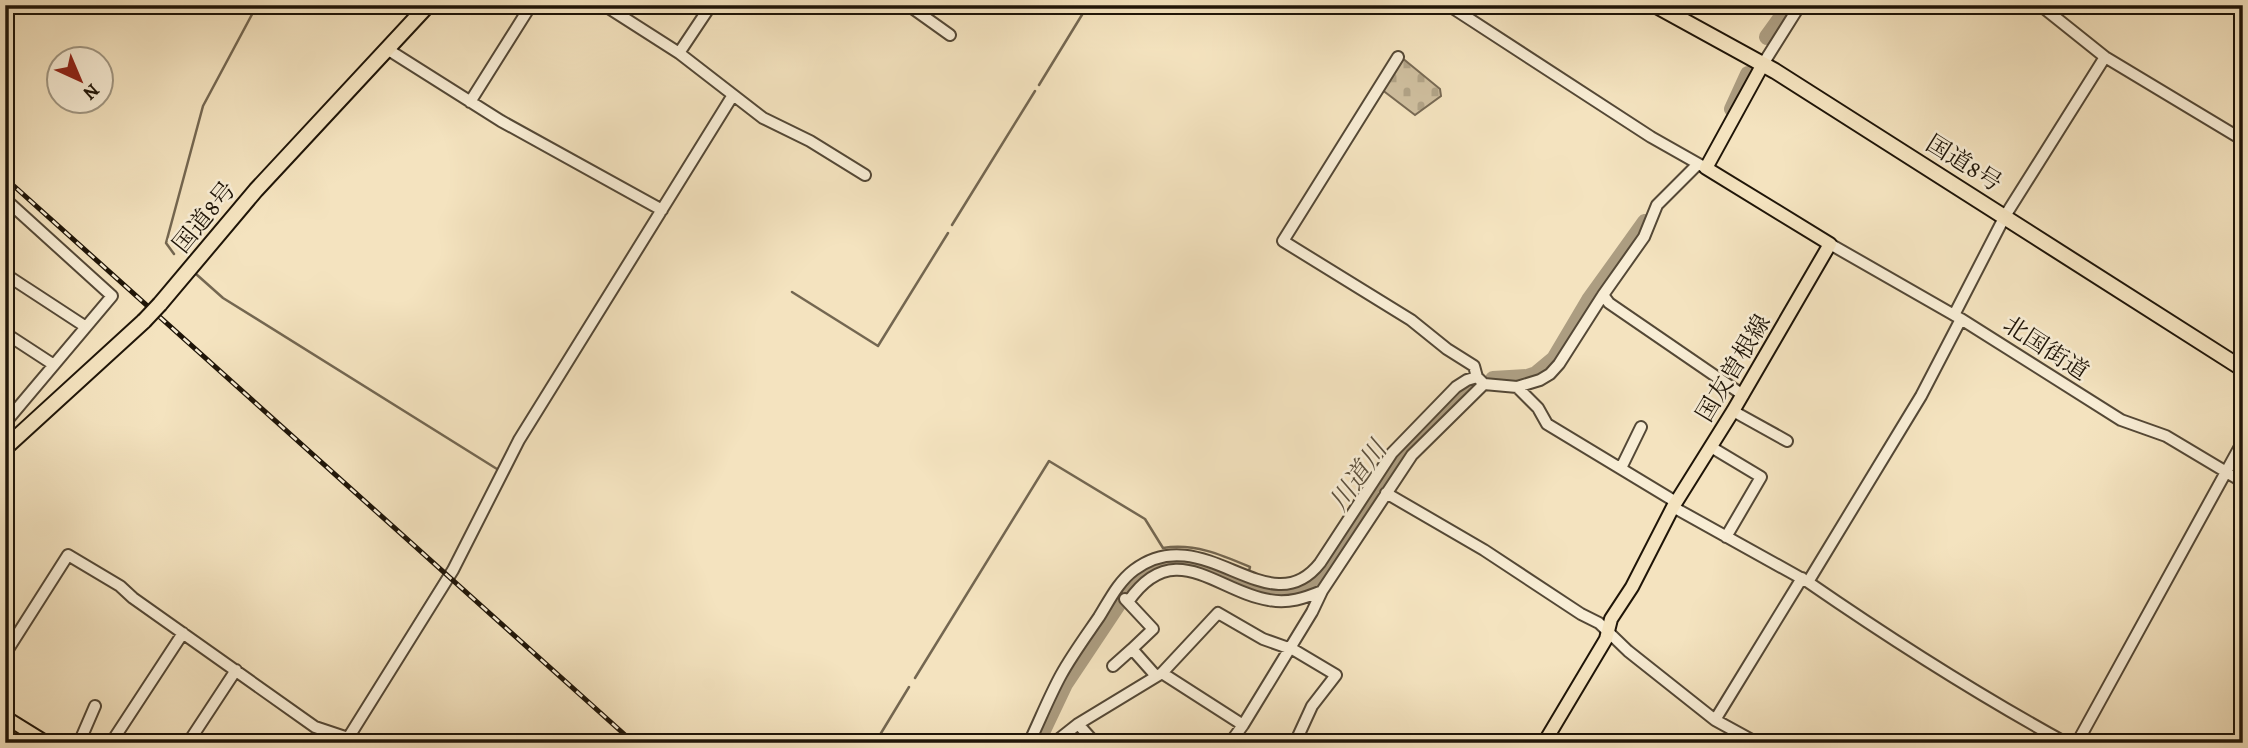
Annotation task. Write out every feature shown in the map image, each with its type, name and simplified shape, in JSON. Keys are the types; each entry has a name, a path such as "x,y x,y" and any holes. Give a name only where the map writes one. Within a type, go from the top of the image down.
{"highway":[{"name":"国道8号","path":"5,448 144,321 263,181 428,5"},
{"name":"国道8号","path":"1655,5 1762,64 2243,369"}],"main road":[{"path":"1762,64 1702,166 1829,244"},
{"name":"国友曽根線","path":"1544,743 1606,639 1611,619 1632,587 1675,505 1733,411 1829,244"},
{"path":"5,717 47,743"}],"street":[{"path":"470,102 531,5"},
{"path":"679,54 711,5"},
{"path":"908,5 923,10 950,35"},
{"path":"1029,743 1061,676 1122,598 1134,570 1151,561 1171,556 1198,556 1270,585 1295,583 1308,576 1320,563 1398,446 1456,387 1467,380 1481,380 1517,387 1540,380 1559,364 1644,237 1657,205 1702,166 1651,137 1448,5"},
{"path":"1762,64 1800,5"},
{"path":"2044,6 2105,57 2243,140"},
{"path":"610,7 679,54 762,118 810,141 865,175"},
{"path":"387,49 500,121 662,210"},
{"path":"1398,57 1283,241 1411,320 1447,349 1474,366 1481,380"},
{"path":"1715,720 1921,396 2005,216 2105,57"},
{"path":"5,654 68,555 120,586 316,727 347,740 453,570 519,440 733,95"},
{"path":"5,423 112,296 7,204"},
{"name":"北国街道","path":"1829,244 1957,317 2121,420 2166,436 2243,482"},
{"path":"5,274 86,327"},
{"path":"1603,295 1609,303 1742,395"},
{"path":"5,333 54,365"},
{"path":"1230,743 1322,590 1386,492 1412,455 1481,380"},
{"path":"1517,387 1538,408 1547,424 1621,468 1726,537 1805,580 1979,695 2066,743"},
{"path":"1733,411 1787,441"},
{"path":"1621,468 1641,427"},
{"path":"2077,743 2243,441"},
{"path":"1711,447 1761,477 1726,537"},
{"path":"1386,492 1484,550 1608,629 1628,651 1715,720 1757,743"},
{"path":"1122,598 1148,580 1175,570 1198,572 1268,600 1297,600 1322,590"},
{"path":"1113,666 1153,629 1122,598"},
{"path":"1054,743 1077,724 1159,674 1218,613 1336,675 1312,706 1295,743"},
{"path":"111,743 183,633"},
{"path":"1132,649 1159,674 1243,724"},
{"path":"188,743 236,670"},
{"path":"79,743 95,706"},
{"path":"1077,724 1095,743"}],"green space":[{"path":"1401,57 1440,89 1441,96 1415,115 1381,89"}],"waterway":[{"path":"174,254 166,243 203,106 257,5"},
{"path":"1039,85 1088,5"},
{"name":"川道川","path":"1767,37 1790,5"},
{"name":"川道川","path":"1732,109 1748,74"},
{"path":"952,225 1035,91"},
{"name":"川道川","path":"1493,379 1527,377 1536,374 1554,359 1589,300 1645,222"},
{"path":"792,292 878,346 948,233"},
{"path":"196,274 223,298 497,469"},
{"path":"1037,743 1065,684 1131,585 1158,568 1183,563 1207,568 1253,587 1275,592 1298,589 1322,574 1404,451 1472,385"},
{"path":"915,678 1049,461 1145,519 1163,548 1186,547 1208,551 1250,567 1249,571"},
{"path":"415,621 443,576"},
{"path":"875,743 909,687"}],"railway":[{"path":"5,178 634,743"}]}
